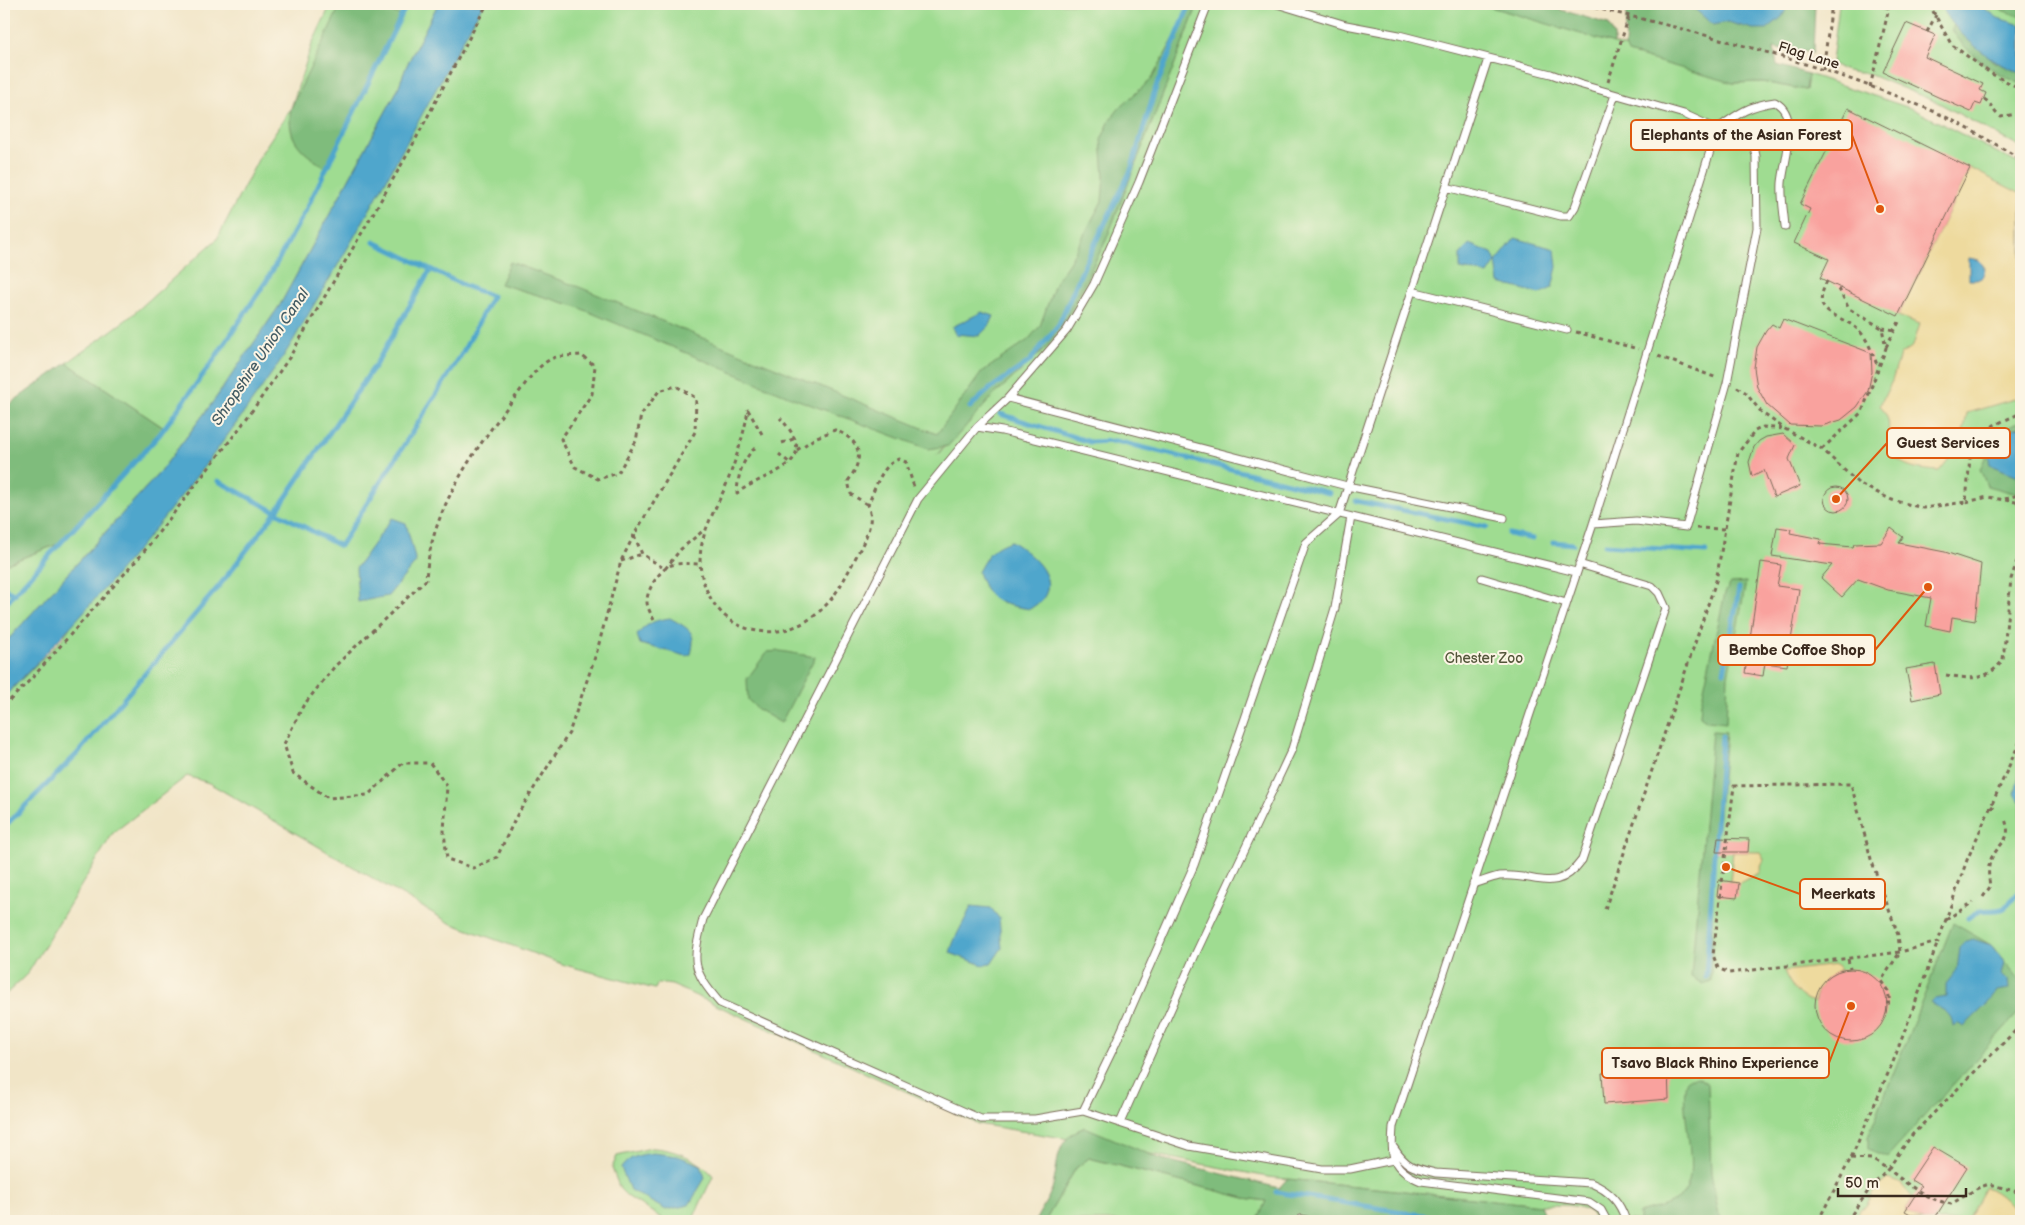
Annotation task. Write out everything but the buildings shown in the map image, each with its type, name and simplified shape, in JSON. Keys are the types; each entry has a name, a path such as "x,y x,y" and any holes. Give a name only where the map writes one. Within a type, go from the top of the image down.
{"lane":[{"path":"1208,4 1139,182 1094,284 1067,330 1008,398 977,427 918,499 702,919 695,951 700,980 720,1003 981,1119 1035,1118 1083,1111 1188,1146 1322,1169 1350,1169 1394,1160"},
{"path":"1278,4 1346,24 1399,35 1551,74 1605,92 1684,114 1718,130 1752,138 1756,156 1757,228 1727,383 1686,527 1636,521 1593,524"},
{"path":"1083,1111 1115,1045 1194,864 1306,543 1339,514 1488,59"},
{"path":"1446,187 1561,216 1569,216 1575,208 1615,95"},
{"path":"1607,1221 1601,1210 1589,1202 1421,1180 1404,1174 1394,1160 1392,1145 1393,1128 1578,564 1593,524 1718,130 1736,114 1750,106 1775,102 1787,114 1790,127 1782,186 1785,227"},
{"path":"1412,291 1567,330"},
{"path":"1008,398 1347,486 1504,518"},
{"path":"977,427 1002,431 1576,572"},
{"path":"1120,1123 1195,955 1292,749 1336,608 1351,517"},
{"path":"1473,884 1499,876 1515,876 1544,882 1560,879 1572,873 1582,860 1666,608 1659,593 1652,586 1578,564"},
{"path":"1482,578 1566,603"},
{"path":"1392,1145 1403,1162 1412,1167 1436,1173 1591,1183 1604,1188 1614,1197 1626,1221"},
{"path":"1301,1219 1312,1221"}],"path":[{"path":"4,706 142,554 242,425 284,366 410,150 487,4"},
{"name":"Flag Lane","path":"1580,4 1824,70 1936,112 2021,159"},
{"path":"1824,70 1832,4"},
{"path":"1870,87 1889,6 1877,4"},
{"path":"1929,4 1951,44 1990,73 2021,89"},
{"path":"1926,32 1936,14"},
{"path":"1605,92 1629,16"},
{"path":"1984,99 1989,102 1995,114 2001,117 2015,114 2021,116"},
{"path":"1827,281 1821,296 1822,307 1829,314 1855,327 1865,337 1878,367"},
{"path":"1838,286 1849,309 1882,328 1896,330"},
{"path":"1822,449 1862,412 1878,367 1900,320"},
{"path":"1882,328 1886,348"},
{"path":"581,355 595,366 592,394 561,438 575,467 598,479 618,473 636,441 641,415 660,391 676,386 696,398 695,432 634,535 621,561 596,652 568,733 516,815 498,856 474,868 446,859 444,831 447,786 430,763 403,763 368,795 328,798 293,773 284,744 303,706 335,666 426,580 427,557 445,506 474,451 530,377 551,359 581,355"},
{"path":"1727,383 1745,392 1762,413 1785,429 1822,449 1858,483 1892,500 1923,508 1988,497 2021,503"},
{"path":"762,434 748,410 728,479 704,530 700,564 709,594 723,614 741,626 755,632 771,633 786,631 803,625 822,610 836,593 856,557 870,523 871,514 868,505 851,494 848,481 859,464 860,456 856,445 850,438 835,430 818,437 796,450"},
{"path":"1966,502 1970,458 1994,425 2021,413"},
{"path":"756,448 747,455 740,472 737,493 759,479 780,472 790,464 796,450 796,438 780,418"},
{"path":"1605,909 1716,581 1738,453 1755,431 1763,427 1785,429"},
{"path":"782,443 796,438"},
{"path":"779,454 790,464"},
{"path":"868,505 890,462 899,459 906,462 918,499"},
{"path":"2003,500 2021,494"},
{"path":"1686,527 1725,529"},
{"path":"654,620 646,601 650,590 681,548 704,530"},
{"path":"634,535 642,554 665,569 683,564 700,564"},
{"path":"1946,675 1974,679 1992,671 2003,660 2011,579 2021,550"},
{"path":"621,561 642,554"},
{"path":"1818,1221 1851,1158 1893,1062 1967,860 2021,738"},
{"path":"1886,1003 1890,1003 1888,991 1881,981 1900,952 1898,934 1871,859 1850,784 1734,786 1714,955 1718,968 1728,973 1900,952 1938,942"},
{"path":"1991,806 1997,811"},
{"path":"1983,897 1990,887 1988,870 1991,859 2007,836 2008,827 2004,817"},
{"path":"1945,921 1973,902"},
{"path":"1848,958 1850,969"},
{"path":"1847,1221 1868,1190 1888,1169 1912,1135 2021,1024"},
{"path":"1851,1158 1872,1159 1920,1194 1935,1201 1951,1204 1978,1188 1989,1184 2021,1193"}],"green space":[{"path":"331,4 438,4 407,65 397,91 280,305 213,402 160,472 4,644 4,565 63,542 164,428 67,363 130,317 217,239 262,152 291,108 312,44"},
{"path":"341,4 370,4 400,15 327,169 310,157 297,144 293,137 290,119 291,108"},
{"name":"Chester Zoo","path":"483,4 1190,4 1059,324 991,388 936,456 994,395 1046,348 1067,317 1106,240 1198,4 1481,4 1572,30 1733,83 1762,82 1806,90 1808,74 1913,109 2021,165 2021,1221 1596,1221 1587,1210 1580,1207 1540,1205 1268,1177 1099,1144 978,1124 672,985 658,983 655,989 565,965 450,923 209,783 187,776 113,833 28,973 4,996 4,697 62,639 468,31"},
{"path":"1190,4 1198,4 1106,240 1067,317 1046,348 994,395 948,446 928,449 793,398 575,306 500,284 510,262 579,287 937,434 982,372 1028,340 1040,326 1056,281 1069,263 1102,201 1104,176 1101,140 1110,120 1121,106 1151,80 1186,16"},
{"path":"1481,4 1541,4 1608,24 1614,35 1614,44"},
{"path":"1627,4 1815,4 1813,52 1774,48 1777,65 1808,74 1806,90 1762,82 1733,83 1628,53 1625,46"},
{"path":"1839,4 2021,4 2021,148 1939,103 1866,73 1847,71 1835,65 1832,62"},
{"path":"1985,4 2021,4 2021,17"},
{"path":"1954,24 1995,62 2021,73 2021,84 1982,62 1966,48 1952,30"},
{"path":"67,363 164,428 63,542 4,565 4,408"},
{"path":"2018,422 2021,423 2021,495 1987,486 1980,469 1990,447 1998,436"},
{"path":"1746,582 1728,677 1726,723 1707,721 1700,716 1701,702 1725,593 1731,583"},
{"path":"780,651 815,657 781,723 759,710 748,700 747,679 767,652"},
{"path":"1712,731 1726,732 1713,889 1711,981 1703,984 1691,977"},
{"path":"1953,923 1991,945 2021,981 2021,1010 1887,1157 1868,1149 1868,1137"},
{"path":"1697,1077 1708,1084 1711,1173 1720,1221 1639,1221 1639,1213 1675,1201 1687,1188 1690,1175 1690,1159 1685,1092 1687,1079"},
{"path":"1085,1127 1158,1158 1279,1188 1287,1179 1540,1205 1545,1218 1543,1221 1321,1221 1290,1217 1288,1221 1257,1221 1266,1201 1245,1198 1089,1158 1076,1168 1045,1221 1035,1221 1052,1189 1063,1145 1067,1138"},
{"path":"651,1148 676,1152 685,1156 701,1164 713,1176 692,1221 666,1221 627,1196 620,1189 612,1168 617,1156"},
{"path":"1089,1158 1245,1198 1267,1201 1257,1221 1045,1221 1076,1168"}],"sand":[{"path":"1970,168 2021,194 2021,397 1967,413 1961,438 1950,457 1939,471 1924,470 1909,466 1896,459 1889,446 1887,418 1880,405 1892,381 1900,355 1913,346 1920,324 1898,316"},
{"path":"1733,852 1760,852 1764,859 1759,873 1739,883 1730,882"},
{"path":"1836,965 1840,970 1823,983 1814,1002 1799,995 1784,971"},
{"path":"1888,1179 1901,1184 1913,1198 1905,1211 1923,1221 1852,1221 1859,1210 1866,1206 1875,1190"},
{"path":"1985,1187 1996,1192 2006,1200 2021,1221 1966,1221"}],"water":[{"name":"Shropshire Union Canal","path":"438,4 483,4 399,157 288,349 242,416 145,541 76,620 4,697 4,644 160,472 213,402 280,305 397,91 407,65"},
{"path":"1689,4 1789,4 1782,17 1767,29 1753,29 1727,22 1713,25"},
{"path":"1940,4 1978,4 1998,18 2021,25 2021,73 1998,62 1974,46 1954,26"},
{"path":"1515,238 1555,249 1557,267 1552,288 1540,294 1499,283 1496,262"},
{"path":"1469,244 1492,253 1496,262 1488,274 1460,269 1460,255"},
{"path":"1969,258 1979,260 1985,268 1983,277 1977,280 1969,280"},
{"path":"982,312 994,316 990,325 979,336 955,334 952,327"},
{"path":"2021,427 2021,477 1990,465 1989,457 1992,444 1996,438 2007,431"},
{"path":"392,518 406,523 416,562 388,596 358,602 356,568"},
{"path":"1011,541 1033,558 1045,574 1048,582 1047,591 1042,600 1030,609 996,600 986,590 978,572 991,552"},
{"path":"670,618 687,628 692,635 693,646 691,654 686,656 640,644 637,635 644,628 656,621"},
{"path":"2021,765 2021,803 2015,794"},
{"path":"971,906 991,908 999,918 1002,948 991,964 983,965 950,953"},
{"path":"1973,939 1991,945 2005,962 2002,974 2008,980 2009,989 1997,991 1990,1001 1964,1027 1957,1023 1953,1026 1951,1017 1931,1003 1935,999 1946,997 1946,984 1957,970 1960,948 1964,942"},
{"path":"653,1153 678,1156 701,1165 705,1178 689,1205 666,1210 630,1190 621,1168 635,1157"}],"waterway":[{"path":"4,605 160,434 213,361 267,280 305,212 407,4"},
{"path":"970,407 991,388 1029,362 1059,324 1085,264 1131,170 1156,87 1190,4"},
{"path":"218,481 340,546 463,352 492,296 465,286 374,242"},
{"path":"4,827 77,754 219,586 276,512 376,364 431,269"},
{"path":"1000,414 1090,442 1116,441 1329,493"},
{"path":"1356,501 1487,527"},
{"path":"1509,534 1533,539"},
{"path":"1553,542 1573,544"},
{"path":"1605,545 1706,552"},
{"path":"4,588 15,594"},
{"path":"1724,672 1739,588"},
{"path":"1706,977 1722,736"},
{"path":"1968,918 1982,910 2004,908 2021,891"},
{"path":"1276,1192 1460,1221"}],"place":[{"name":"Elephants of the Asian Forest","path":"1880,209"},
{"name":"Guest Services","path":"1836,499"},
{"name":"Bembe Coffoe Shop","path":"1928,587"},
{"name":"Meerkats","path":"1726,867"},
{"name":"Tsavo Black Rhino Experience","path":"1851,1006"}]}
